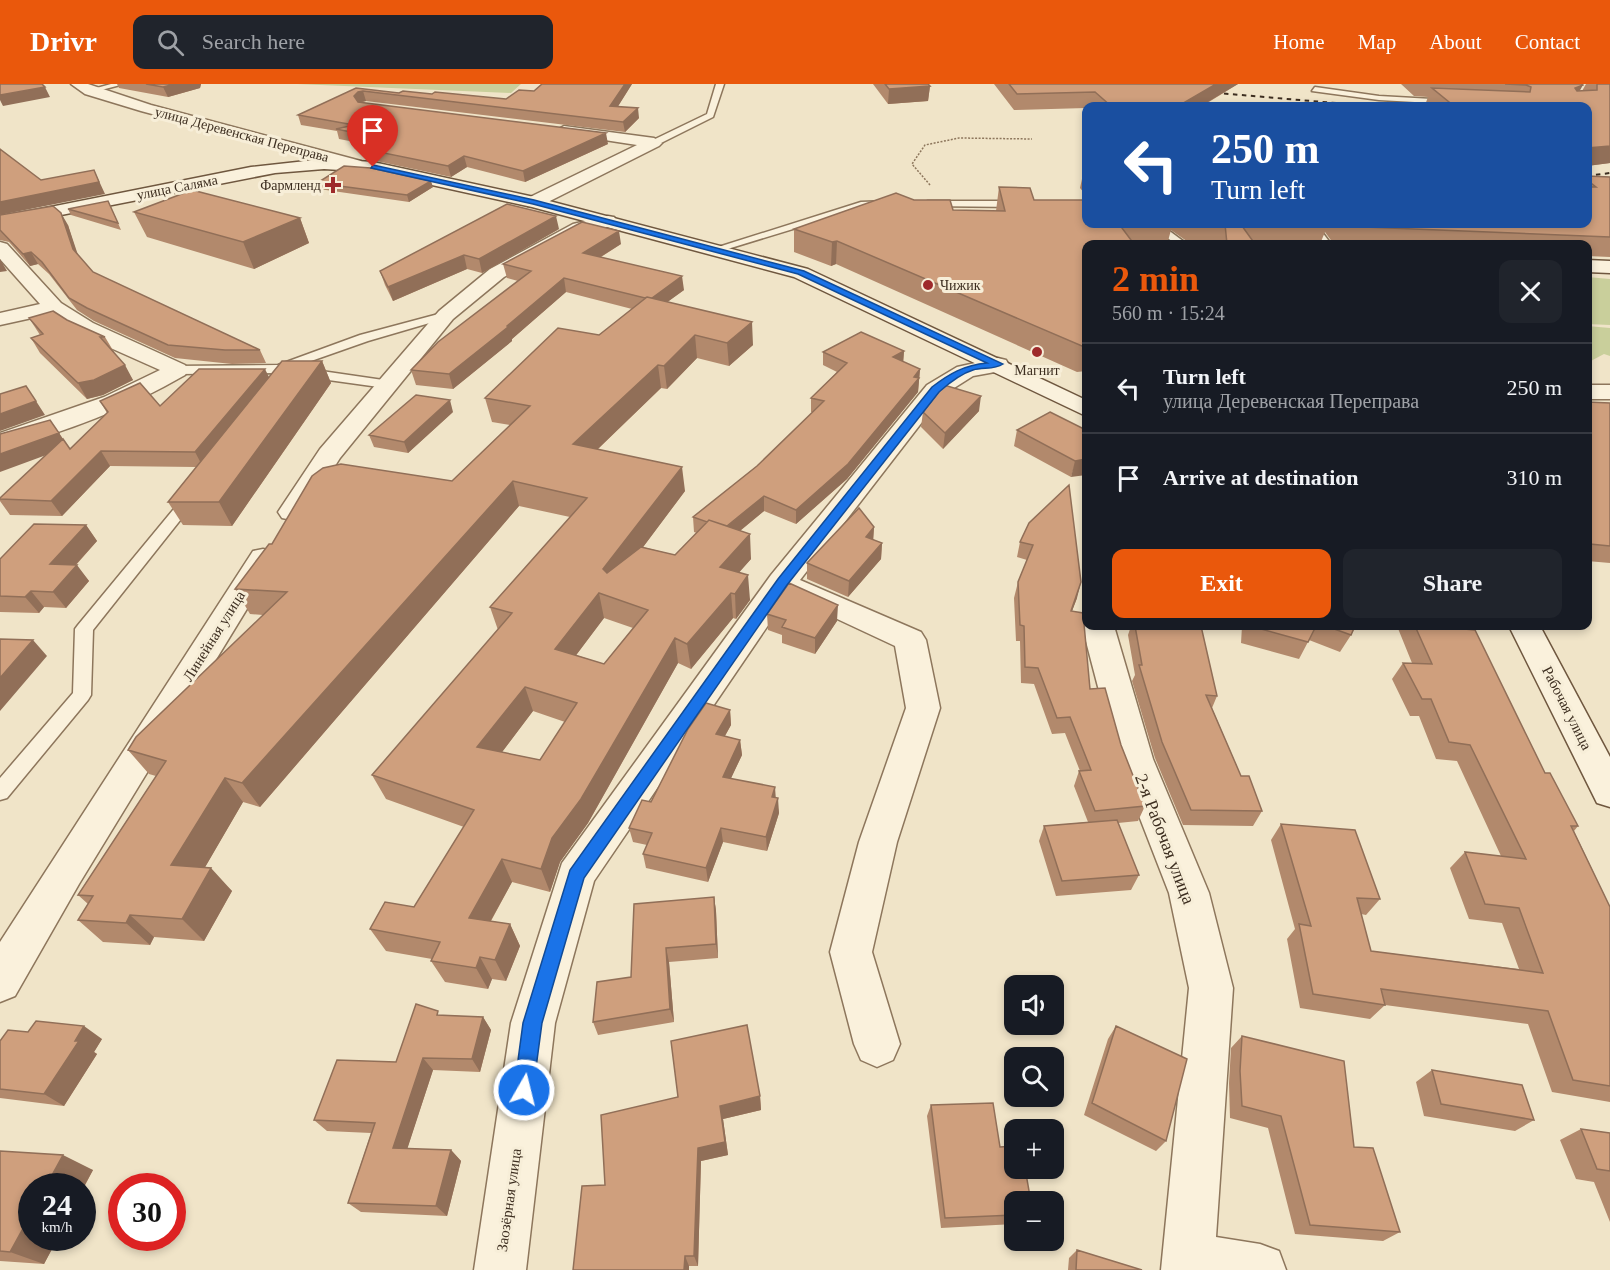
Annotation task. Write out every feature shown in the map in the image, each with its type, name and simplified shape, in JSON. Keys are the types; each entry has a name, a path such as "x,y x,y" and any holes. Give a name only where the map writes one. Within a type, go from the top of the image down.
{"street":[{"name":"улица Деревенская Переправа","path":"84,87 146,108 355,164 534,202 801,273 998,364 1082,407"},
{"path":"552,129 654,143"},
{"path":"534,202 654,143"},
{"name":"улица Саляма","path":"0,222 250,172 315,164 355,164"},
{"name":"Линейная улица","path":"0,981 65,873 328,454 446,315 497,273 579,228 608,221"},
{"path":"0,248 54,307 85,328 177,370"},
{"path":"1592,266 1610,267"},
{"path":"0,319 54,307"},
{"name":"Заозёрная улица","path":"500,1270 533,1023 576,875 782,582 935,390 952,376 972,367 998,364"},
{"path":"0,441 81,416 148,388 177,370"},
{"path":"1592,392 1610,392"},
{"path":"782,582 910,640 923,708 878,842 851,952 877,1044"},
{"name":"2-я Рабочая улица","path":"1099,630 1135,759 1189,893 1211,988 1187,1265"},
{"name":"Рабочая улица","path":"1526,630 1606,776"},
{"path":"1187,1265 1260,1270"}],"lane":[{"path":"84,87 120,84"},
{"path":"654,143 710,115 720,84"},
{"path":"1315,89 1379,98 1444,102"},
{"path":"717,249 864,204 899,204"},
{"path":"922,204 1033,204"},
{"path":"1160,228 1176,240"},
{"path":"277,389 285,370 364,338 446,315"},
{"path":"177,370 285,370 386,384"},
{"path":"0,792 82,695 84,629 203,481"}],"path":[{"path":"946,204 912,164 925,145 958,138 1032,139"}],"green space":[{"path":"297,84 521,84 511,93"},
{"path":"1592,277 1610,279 1610,325 1592,324"},
{"path":"1592,326 1610,328 1610,356 1604,354 1592,360"}],"building":[{"path":"0,84 42,84 45,87 0,95"},
{"path":"146,84 175,84 163,87"},
{"path":"542,84 625,84 610,106 638,108 623,122 363,91 354,96 358,102 606,133 523,171 464,156 448,166 364,149 382,138 336,129 354,125 298,115 356,88 399,93 403,91 432,94 435,92 506,99 519,90 534,91"},
{"path":"885,84 928,84 930,86 889,89"},
{"path":"1009,84 1216,84 1185,102 1106,102 1095,92 1017,94"},
{"path":"1505,84 1582,84 1575,88 1577,91 1597,90 1597,84 1610,84 1610,146 1592,148 1592,102 1449,102 1432,88 1530,92 1531,87"},
{"path":"0,149 41,180 94,170 99,182 0,202"},
{"path":"344,166 371,168 431,181 407,195 317,183"},
{"path":"1592,176 1610,177 1610,237 1389,228 1592,228 1592,187 1596,187 1592,184"},
{"path":"999,187 1030,188 1034,200 1082,200 1082,228 1122,228 1131,240 1082,240 1082,346 837,241 832,242 794,229 896,193 914,200 950,200 953,210 1005,211"},
{"path":"192,190 300,218 243,242 134,212"},
{"path":"108,201 118,223 68,209"},
{"path":"507,204 556,216 479,259 464,255 388,287 380,271"},
{"path":"53,206 61,213 73,249 93,272 260,350 225,350 168,345 69,298 42,262 31,252 23,254 0,230 0,215"},
{"path":"582,222 619,231 583,253 682,276 652,298 564,278 449,374 411,370 438,342 531,271 503,264"},
{"path":"1225,228 1243,228 1252,240 1227,240"},
{"path":"647,297 752,322 727,343 695,335 664,366 658,365 573,444 682,467 603,569 607,573 641,547 675,555 709,520 750,534 720,567 748,575 735,594 731,593 687,644 675,638 581,799 552,838 541,869 502,859 469,918 510,924 495,960 480,957 476,968 431,961 440,942 370,929 385,902 414,907 474,810 372,775 512,613 490,607 587,498 513,481 242,783 225,778 171,865 211,868 182,919 130,915 126,923 78,920 93,896 78,895 166,761 128,750 136,737 287,592 235,589 269,544 272,544 312,476 323,468 341,464 452,481 530,406 485,398 558,328 599,335","holes":["599,593 648,610 604,664 555,649","525,687 577,703 540,760 477,747"]},
{"path":"53,311 105,337 100,337 125,365 94,380 78,383 31,338 43,334 29,318"},
{"path":"861,332 904,351 893,357 920,369 914,377 919,378 848,464 796,510 764,496 727,526 693,517 757,466 824,401 811,398 847,363 823,352"},
{"path":"282,361 322,361 219,502 168,502"},
{"path":"199,369 265,369 195,452 101,451 51,501 0,499 63,439 70,449 108,412 100,401 140,383 160,406"},
{"path":"944,385 981,396 945,433 923,412"},
{"path":"26,386 36,401 0,414 0,394"},
{"path":"416,395 450,400 404,442 369,435"},
{"path":"1592,402 1610,403 1610,546 1592,544"},
{"path":"1050,412 1082,428 1082,460 1075,461 1017,430"},
{"path":"50,420 59,433 0,454 0,434"},
{"path":"1069,485 1081,582 1071,611 1082,613 1090,689 1105,688 1121,745 1145,806 1095,811 1079,771 1091,770 1070,717 1057,718 1038,668 1025,667 1024,626 1020,625 1018,582 1033,545 1020,542 1029,523"},
{"path":"859,508 874,527 866,537 882,543 849,581 807,563"},
{"path":"34,524 86,525 50,564 77,565 53,592 31,591 25,597 0,596 0,559"},
{"path":"789,583 838,605 815,638 782,627 786,620 767,614"},
{"path":"1136,630 1202,630 1217,696 1206,695 1241,776 1249,776 1262,811 1191,810 1162,742 1139,665 1142,665"},
{"path":"1264,630 1314,630 1308,642"},
{"path":"1337,630 1353,630 1351,635"},
{"path":"1417,630 1475,630 1545,773 1550,773 1578,826 1571,826 1610,907 1610,1086 1573,1080 1548,1011 1381,989 1385,1005 1313,994 1299,924 1311,926 1281,824 1355,830 1380,899 1357,898 1371,951 1543,973 1519,908 1485,904 1465,852 1526,859 1470,745 1449,742 1431,699 1422,699 1403,663 1432,664"},
{"path":"0,639 33,640 0,678"},
{"path":"706,703 730,710 716,734 740,740 723,777 775,787 772,797 778,798 766,837 721,828 706,868 643,854 652,833 629,828 642,800 651,802 688,729"},
{"path":"1117,820 1139,875 1062,881 1044,826"},
{"path":"714,897 716,944 666,948 670,1009 593,1022 597,982 631,977 634,904"},
{"path":"416,1004 438,1011 437,1015 483,1017 472,1059 423,1058 393,1148 451,1150 436,1206 348,1203 375,1123 314,1120 337,1060 396,1062"},
{"path":"36,1021 84,1026 75,1041 79,1041 44,1094 0,1089 0,1041 8,1030 28,1032"},
{"path":"747,1025 760,1096 720,1106 725,1142 698,1148 694,1256 685,1256 684,1270 573,1270 582,1186 605,1185 601,1115 678,1097 671,1041"},
{"path":"1116,1026 1187,1059 1166,1141 1092,1103"},
{"path":"1242,1036 1344,1061 1354,1147 1373,1148 1400,1232 1310,1225 1281,1116 1242,1106 1240,1071"},
{"path":"1432,1070 1522,1085 1534,1120 1441,1104"},
{"path":"993,1103 1000,1147 1004,1147 1004,1179 1027,1179 1029,1191 1004,1191 1004,1215 945,1218 931,1105"},
{"path":"1581,1129 1610,1133 1610,1171 1597,1169"},
{"path":"0,1151 63,1155 53,1173 18,1173 18,1237 10,1252 0,1251"},
{"path":"1077,1250 1142,1270 1076,1270"}],"railway":[{"path":"1206,92 1323,102"},
{"path":"1592,175 1610,173"}],"place":[{"name":"Фармленд","path":"333,185"},
{"name":"Чижик","path":"928,285"},
{"name":"Магнит","path":"1037,352"}],"route":[{"path":"373,167 534,202 801,273 998,364 972,367 952,376 935,390 782,582 576,875 533,1023 524,1090"}]}
